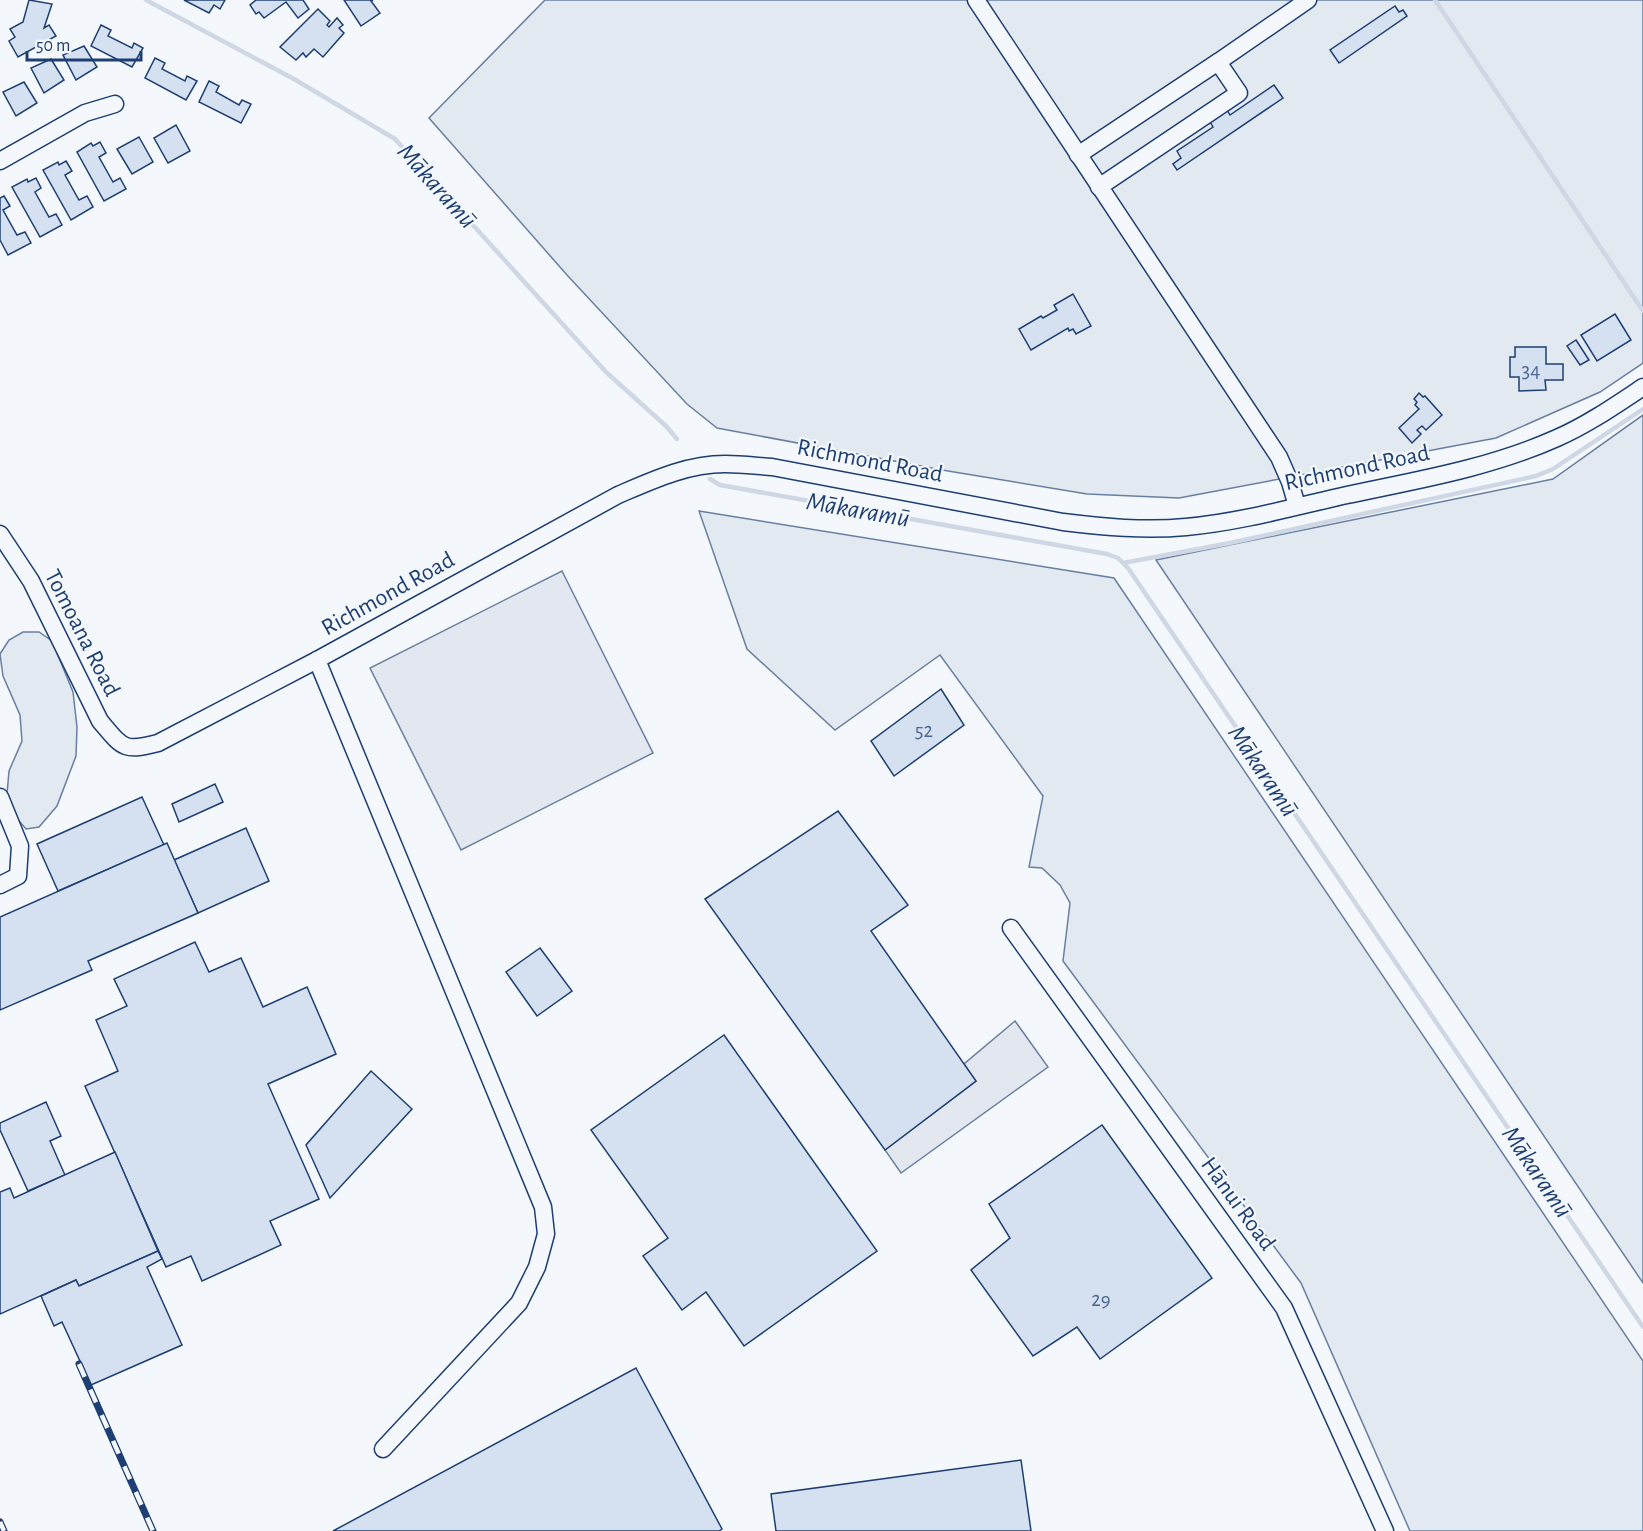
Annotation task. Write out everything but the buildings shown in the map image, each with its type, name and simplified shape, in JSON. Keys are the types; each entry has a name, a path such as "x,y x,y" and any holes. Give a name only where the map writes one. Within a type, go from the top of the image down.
{"street":[{"path":"976,0 1279,457 1297,506"},
{"path":"1078,156 1308,0"},
{"path":"1099,187 1239,93 1218,62"},
{"path":"0,161 85,113 115,104"},
{"name":"Richmond Road","path":"129,748 158,744 317,660 618,495 660,477 704,466 725,464 800,471 1063,522 1111,528 1187,527 1230,520 1474,468 1515,456 1559,438 1643,387"},
{"name":"Tomoana Road","path":"0,534 5,554 31,581 100,721 115,739 129,748"},
{"path":"317,660 543,1207 546,1234 537,1267 519,1304 383,1449"},
{"path":"0,797 20,846 18,876 0,885"},
{"name":"Hānui Road","path":"1011,928 1284,1308 1385,1531"}],"shaded area":[{"path":"545,0 1643,0 1643,363 1600,392 1496,438 1179,498 1087,494 717,428 687,404 567,275 429,118"},
{"path":"1643,415 1643,1283 1156,560 1553,479"},
{"path":"699,511 1114,578 1643,1361 1643,1531 1410,1531 1301,1283 1063,961 1070,903 1060,885 1042,868 1029,867 1043,796 940,655 835,730 747,649"},
{"path":"562,571 653,753 461,850 370,668"},
{"path":"23,632 39,632 52,641 73,692 77,727 76,756 57,806 39,827 26,829 13,814 7,794 9,771 22,741 20,715 3,676 0,654 9,640"},
{"path":"1015,1021 1048,1067 901,1173 885,1150 976,1081 964,1064"}],"waterway":[{"name":"Mākaramū","path":"146,0 294,79 395,139 606,372 666,426 677,439"},
{"path":"1435,0 1643,311"},
{"path":"1123,563 1230,543 1536,476 1553,469 1643,409"},
{"name":"Mākaramū","path":"710,479 720,485 1107,554 1118,558 1128,568 1643,1327"}],"railway":[{"path":"79,1364 153,1531"},
{"path":"0,1522 4,1531"}]}
